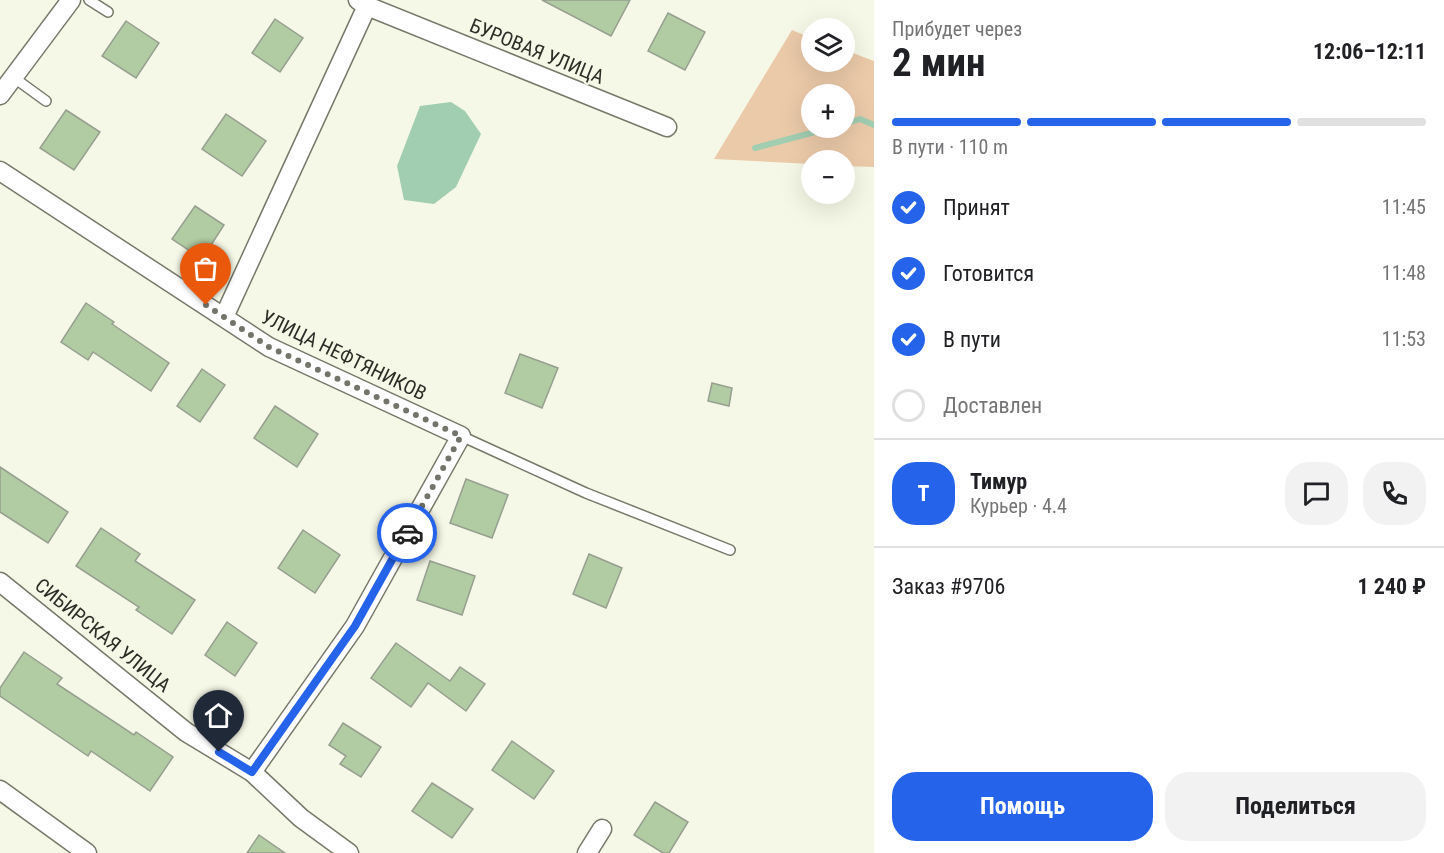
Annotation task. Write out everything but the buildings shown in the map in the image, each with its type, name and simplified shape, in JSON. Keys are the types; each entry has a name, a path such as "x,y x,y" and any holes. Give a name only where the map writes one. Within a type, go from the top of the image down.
{"street":[{"path":"0,95 70,0"},
{"path":"224,317 362,3"},
{"name":"БУРОВАЯ УЛИЦА","path":"362,3 667,128"},
{"name":"УЛИЦА НЕФТЯНИКОВ","path":"0,171 269,347 461,436"},
{"path":"252,772 355,626 461,436"},
{"name":"СИБИРСКАЯ УЛИЦА","path":"0,582 186,732 252,772 301,818 349,853"},
{"path":"0,790 87,853"},
{"path":"587,853 602,829"}],"lane":[{"path":"89,0 108,12"},
{"path":"13,77 46,101"},
{"path":"461,436 586,493 730,550"}],"shaded area":[{"path":"792,30 801,34 801,72 855,72 855,54 874,61 874,167 855,166 855,150 801,150 801,163 714,159"},
{"path":"451,102 465,111 481,134 456,187 434,204 404,200 397,166 420,106"}],"waterway":[{"path":"855,121 860,119 874,125"},
{"path":"755,148 801,136"}],"way so far":[{"path":"206,305 269,347 461,436 407,533"}],"route":[{"path":"219,752 252,772 355,626 407,533"}]}
